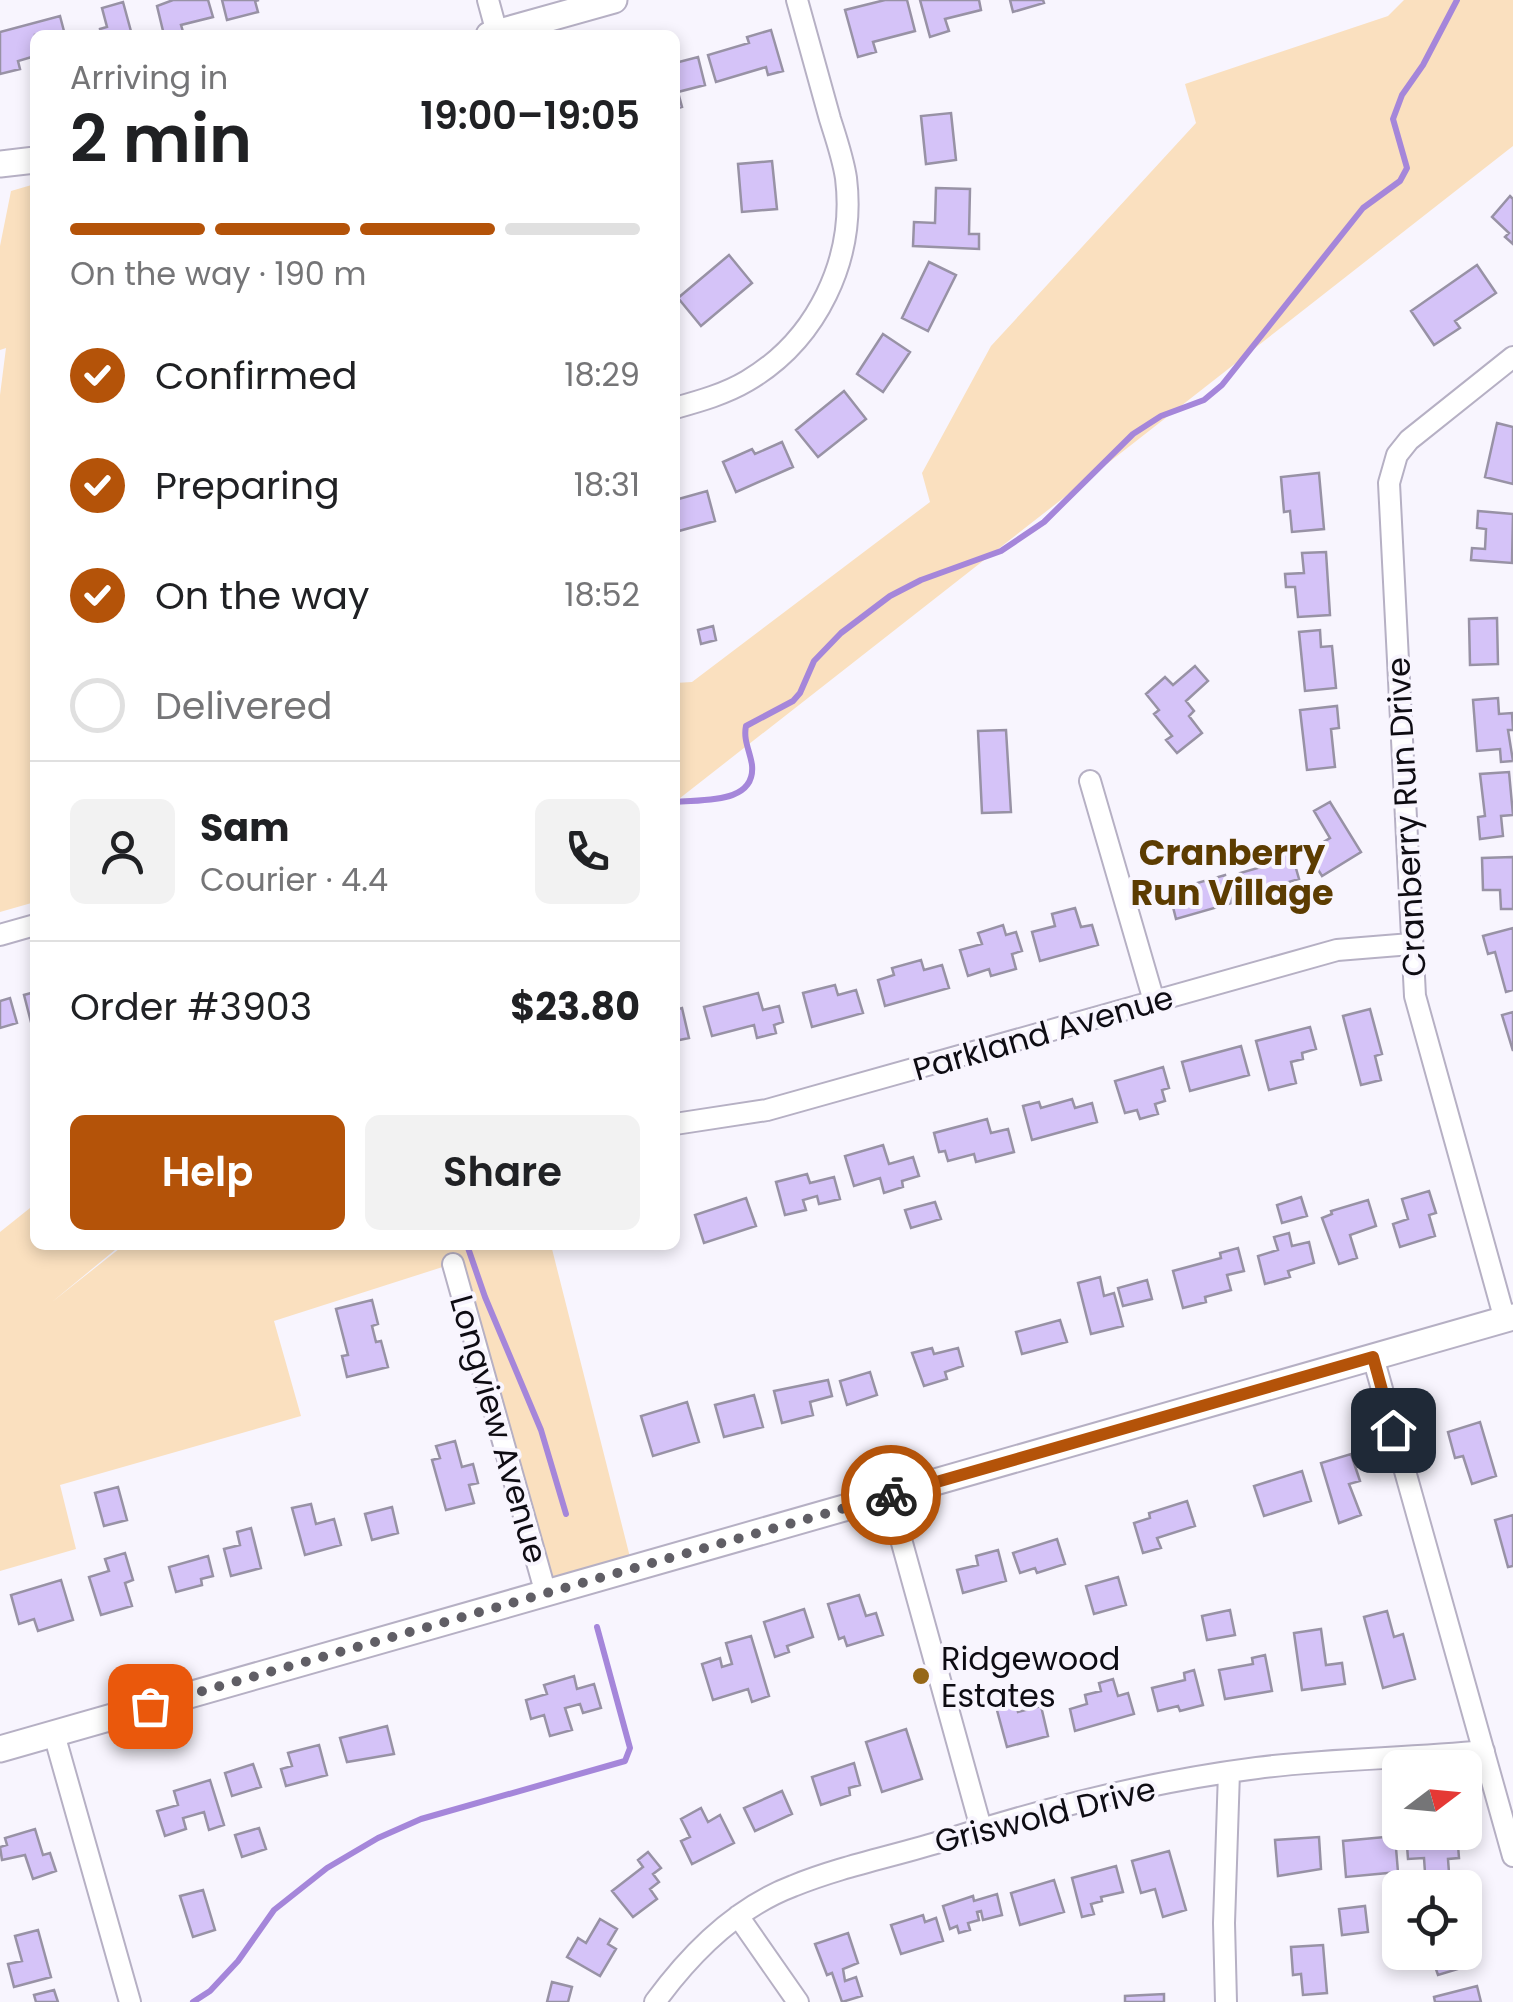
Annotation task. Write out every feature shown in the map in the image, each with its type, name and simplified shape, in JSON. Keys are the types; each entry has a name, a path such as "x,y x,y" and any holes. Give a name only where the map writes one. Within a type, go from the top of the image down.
{"street":[{"path":"488,0 492,30"},
{"path":"507,30 614,0"},
{"path":"680,406 721,394 773,363 814,318 842,257 848,222 845,172 797,0"},
{"path":"0,164 30,161"},
{"name":"Cranberry Run Drive","path":"1509,1318 1415,996 1389,484 1397,455 1408,440 1513,357"},
{"path":"1090,781 1154,1001"},
{"path":"0,935 30,926"},
{"name":"Parkland Avenue","path":"680,1123 767,1110 1337,950 1412,944"},
{"name":"Longview Avenue","path":"453,1264 546,1594"},
{"path":"0,1750 1509,1318"},
{"path":"1373,1357 1513,1856"},
{"path":"889,1496 981,1828"},
{"path":"54,1734 130,2002"},
{"name":"Griswold Drive","path":"655,2002 692,1954 738,1916 789,1887 981,1828 1229,1772 1336,1760 1484,1751"},
{"path":"1226,2002 1224,1923 1229,1772"},
{"path":"738,1916 798,2002"}],"shaded area":[{"path":"1404,0 1513,0 1513,146 680,798 680,683 692,682 930,502 922,473 991,346 1196,123 1185,84 1388,16"},
{"path":"30,185 30,903 0,912 0,395 6,348 0,350 0,246 11,191"},
{"path":"30,1208 30,1250 115,1250 52,1302 118,1250 552,1250 633,1569 546,1594 452,1264 274,1321 301,1416 60,1485 76,1549 0,1571 0,1232"}],"building":[{"path":"173,0 208,0 213,17 181,25 182,30 163,30 157,6"},
{"path":"222,0 259,0 255,1 258,12 227,20"},
{"path":"885,0 907,0 915,31 873,42 876,52 858,57 845,10"},
{"path":"920,0 979,0 981,10 945,19 949,31 930,37"},
{"path":"1010,0 1043,0 1044,3 1013,12"},
{"path":"123,2 131,30 100,30 107,27 102,8"},
{"path":"60,16 64,30 30,30 30,57 18,61 20,69 0,74 0,32"},
{"path":"771,30 783,71 768,75 766,67 716,82 708,55 749,43 747,37"},
{"path":"698,57 705,85 680,91 680,62"},
{"path":"951,113 956,160 926,164 921,116"},
{"path":"772,161 777,209 742,212 738,164"},
{"path":"936,188 970,189 969,234 979,234 979,249 913,246 914,222 935,223"},
{"path":"1510,196 1513,244 1505,237 1509,233 1492,217"},
{"path":"729,255 752,283 701,326 680,296"},
{"path":"929,262 956,275 928,331 902,318"},
{"path":"1477,265 1496,293 1455,321 1460,328 1434,345 1411,311"},
{"path":"883,334 910,352 883,392 857,374"},
{"path":"844,391 866,419 818,457 796,430"},
{"path":"1497,423 1513,427 1513,484 1485,477"},
{"path":"782,442 793,467 736,492 723,462 752,449 755,454"},
{"path":"1319,473 1324,529 1292,532 1290,511 1284,512 1281,477"},
{"path":"707,491 715,521 680,531 680,499"},
{"path":"1478,511 1513,514 1512,563 1471,560 1472,548 1485,549 1486,529 1477,528"},
{"path":"1326,552 1330,615 1298,617 1295,587 1286,587 1285,574 1304,573 1302,553"},
{"path":"1497,618 1498,664 1470,665 1469,619"},
{"path":"713,626 716,640 701,644 698,630"},
{"path":"1320,630 1321,647 1332,646 1336,688 1305,691 1299,632"},
{"path":"1195,666 1208,681 1186,701 1194,711 1189,716 1202,733 1177,753 1166,740 1172,736 1154,714 1159,710 1146,694 1165,677 1173,685"},
{"path":"1498,698 1499,714 1512,713 1513,730 1508,730 1513,761 1501,762 1500,749 1477,751 1473,700"},
{"path":"1337,706 1339,728 1331,729 1335,767 1307,770 1300,710"},
{"path":"1006,730 1011,812 982,813 978,731"},
{"path":"1509,772 1513,815 1501,816 1503,836 1480,839 1478,817 1485,816 1480,774"},
{"path":"1330,802 1361,852 1322,876 1307,852 1330,838 1314,811"},
{"path":"1291,851 1299,879 1285,883 1288,893 1249,904 1240,873 1265,866 1263,859"},
{"path":"1513,857 1513,909 1501,909 1500,890 1483,890 1482,858"},
{"path":"1225,875 1232,903 1176,919 1169,891"},
{"path":"1075,908 1081,927 1092,925 1098,945 1040,961 1032,932 1055,926 1052,914"},
{"path":"1003,925 1006,935 1016,932 1022,951 1012,954 1016,969 991,976 989,969 968,976 960,950 982,944 978,933"},
{"path":"1513,928 1513,990 1506,992 1495,952 1488,954 1483,936"},
{"path":"921,960 924,970 942,965 949,988 885,1006 878,980 894,975 892,968"},
{"path":"835,985 838,995 856,990 863,1013 812,1027 803,993"},
{"path":"30,993 30,1018 24,995"},
{"path":"758,993 763,1010 779,1006 783,1022 774,1025 776,1033 757,1038 754,1025 712,1036 704,1007"},
{"path":"10,998 17,1023 0,1028 0,1001"},
{"path":"680,1009 689,1038 680,1040"},
{"path":"1370,1009 1382,1054 1375,1056 1381,1080 1361,1085 1343,1016"},
{"path":"1513,1012 1513,1051 1502,1015"},
{"path":"1310,1027 1316,1049 1291,1062 1296,1083 1269,1090 1256,1041"},
{"path":"1241,1046 1249,1075 1190,1091 1182,1062"},
{"path":"1163,1067 1169,1088 1162,1090 1165,1101 1155,1104 1158,1114 1140,1119 1137,1110 1125,1113 1115,1081"},
{"path":"1072,1099 1075,1108 1092,1103 1097,1122 1032,1140 1023,1106 1039,1102 1041,1108"},
{"path":"987,1119 991,1133 1008,1129 1014,1152 976,1162 974,1154 948,1161 945,1151 939,1152 934,1133"},
{"path":"883,1145 889,1164 913,1157 919,1176 884,1193 880,1178 854,1186 845,1156"},
{"path":"807,1174 810,1183 834,1177 840,1199 819,1204 817,1196 803,1200 806,1210 785,1215 776,1182"},
{"path":"1429,1191 1436,1213 1429,1215 1435,1236 1400,1247 1393,1224 1408,1219 1402,1199"},
{"path":"1301,1197 1307,1216 1282,1223 1277,1205"},
{"path":"746,1198 756,1226 704,1243 695,1215"},
{"path":"1368,1200 1376,1226 1350,1235 1357,1258 1339,1264 1322,1218 1331,1211"},
{"path":"935,1202 941,1219 911,1228 905,1210"},
{"path":"1289,1233 1292,1246 1309,1242 1314,1263 1288,1271 1290,1277 1265,1284 1258,1256 1278,1250 1274,1237"},
{"path":"1238,1248 1244,1271 1227,1275 1231,1290 1183,1308 1173,1271 1221,1258 1220,1253"},
{"path":"1100,1277 1104,1296 1114,1293 1123,1326 1091,1334 1078,1283"},
{"path":"1147,1280 1152,1299 1123,1306 1118,1288"},
{"path":"372,1300 378,1324 372,1326 388,1367 347,1377 342,1356 348,1355 336,1309"},
{"path":"1060,1320 1067,1342 1022,1354 1016,1332"},
{"path":"932,1348 934,1354 958,1348 963,1366 945,1372 947,1379 924,1386 912,1353"},
{"path":"870,1372 877,1395 847,1405 840,1381"},
{"path":"828,1380 832,1396 810,1402 813,1415 782,1423 774,1391"},
{"path":"754,1395 763,1427 724,1437 715,1405"},
{"path":"687,1402 699,1442 653,1456 641,1416"},
{"path":"1480,1422 1496,1476 1472,1484 1463,1456 1455,1458 1448,1432"},
{"path":"455,1441 462,1467 473,1464 478,1483 469,1485 474,1503 446,1510 432,1460 440,1458 436,1446"},
{"path":"1351,1454 1360,1481 1349,1484 1361,1515 1339,1523 1321,1463"},
{"path":"1302,1471 1311,1501 1264,1516 1254,1486"},
{"path":"118,1487 127,1520 104,1526 95,1493"},
{"path":"1187,1501 1195,1526 1157,1538 1161,1548 1143,1553 1134,1523 1150,1518 1149,1513"},
{"path":"311,1504 316,1524 334,1519 341,1545 305,1555 292,1508"},
{"path":"392,1507 398,1533 372,1540 365,1514"},
{"path":"1513,1515 1513,1566 1508,1567 1495,1520"},
{"path":"251,1528 261,1568 231,1576 224,1549 240,1545 237,1532"},
{"path":"1057,1539 1065,1564 1037,1573 1035,1568 1020,1573 1013,1553"},
{"path":"998,1550 1006,1581 963,1593 957,1570 978,1565 976,1556"},
{"path":"125,1553 133,1580 125,1583 132,1606 101,1615 89,1577 109,1571 105,1559"},
{"path":"208,1556 213,1576 201,1579 202,1585 176,1592 169,1567"},
{"path":"1118,1577 1126,1605 1094,1614 1086,1586"},
{"path":"61,1580 73,1620 38,1631 34,1619 19,1624 11,1595"},
{"path":"859,1595 866,1616 876,1613 883,1635 847,1646 844,1637 839,1639 828,1604"},
{"path":"804,1609 813,1637 787,1646 789,1652 775,1657 764,1622"},
{"path":"1230,1610 1235,1635 1207,1640 1202,1616"},
{"path":"1387,1611 1394,1637 1403,1634 1415,1679 1383,1688 1364,1617"},
{"path":"1321,1629 1326,1665 1342,1663 1345,1684 1302,1690 1294,1633"},
{"path":"751,1636 769,1696 752,1702 748,1689 713,1700 702,1664 720,1658 722,1667 732,1664 726,1643"},
{"path":"1265,1655 1272,1691 1225,1699 1219,1670 1253,1664 1252,1658"},
{"path":"1194,1670 1203,1705 1158,1711 1152,1688 1185,1680 1184,1673"},
{"path":"574,1676 577,1689 594,1684 601,1708 583,1713 580,1704 565,1708 572,1730 550,1736 544,1715 531,1719 526,1700 547,1694 544,1685"},
{"path":"1113,1679 1118,1696 1128,1693 1134,1714 1075,1731 1070,1709 1087,1704 1085,1695 1101,1691 1099,1683"},
{"path":"1015,1698 1018,1712 1041,1706 1048,1736 1007,1747 995,1703"},
{"path":"387,1726 394,1754 347,1762 340,1738"},
{"path":"906,1729 922,1779 882,1792 866,1742"},
{"path":"319,1745 327,1775 286,1786 281,1769 292,1766 288,1753"},
{"path":"854,1763 860,1785 849,1788 850,1795 821,1805 812,1777"},
{"path":"253,1764 261,1787 232,1796 225,1773"},
{"path":"210,1780 224,1825 209,1830 204,1812 183,1818 186,1829 165,1836 157,1811 178,1805 174,1791"},
{"path":"782,1791 792,1814 755,1831 744,1808"},
{"path":"701,1808 708,1822 720,1815 734,1843 692,1864 681,1841 690,1837 681,1819"},
{"path":"259,1828 266,1849 242,1857 235,1835"},
{"path":"35,1829 43,1855 50,1853 56,1871 33,1879 25,1855 2,1860 0,1847 7,1845 5,1838"},
{"path":"1319,1837 1321,1869 1278,1876 1275,1840"},
{"path":"1382,1837 1382,1850 1396,1850 1398,1870 1346,1877 1343,1841"},
{"path":"1407,1850 1458,1850 1459,1858 1448,1859 1449,1870 1425,1870 1424,1858 1408,1859"},
{"path":"1169,1851 1186,1910 1163,1917 1155,1889 1141,1893 1132,1861"},
{"path":"648,1852 661,1868 653,1874 659,1882 650,1889 657,1899 633,1917 612,1891 643,1867 638,1860"},
{"path":"1116,1866 1123,1892 1101,1897 1102,1901 1091,1904 1094,1914 1082,1917 1072,1878"},
{"path":"1054,1880 1064,1912 1020,1925 1011,1893"},
{"path":"203,1890 215,1930 193,1937 180,1896"},
{"path":"997,1894 1002,1915 983,1920 981,1911 977,1912 979,1920 968,1923 970,1930 959,1933 957,1926 950,1929 943,1906 973,1896 974,1901"},
{"path":"1365,1906 1368,1932 1342,1935 1339,1909"},
{"path":"923,1915 925,1922 936,1918 943,1941 901,1954 891,1925"},
{"path":"600,1919 617,1929 608,1944 616,1949 600,1976 567,1957 578,1938 586,1943"},
{"path":"38,1930 51,1977 14,1987 8,1964 22,1961 15,1936"},
{"path":"848,1933 858,1963 843,1969 845,1981 856,1977 862,1996 842,2002 832,1973 827,1975 815,1944"},
{"path":"1323,1945 1327,1993 1303,1995 1301,1974 1293,1975 1291,1947"},
{"path":"552,1982 572,1987 568,2002 547,2002"},
{"path":"1477,1986 1481,2002 1435,2002 1434,1997"},
{"path":"54,1990 58,2002 36,2002 34,1995"},
{"path":"1164,1994 1164,2002 1125,2002 1125,1996"}],"waterway":[{"path":"680,802 711,800 745,787 752,765 746,726 793,701 814,661 841,633 890,596 921,580 1001,551 1044,522 1133,434 1161,416 1204,400 1222,385 1363,208 1400,181 1407,168 1393,119 1402,95 1423,65 1457,0"},
{"path":"469,1250 541,1430 566,1514"},
{"path":"193,2002 210,1991 238,1961 274,1910 327,1868 378,1838 421,1819 625,1761 630,1748 597,1627"}],"way so far":[{"path":"150,1706 891,1495"}],"place":[{"name":"Ridgewood Estates","path":"921,1676"}],"district":[{"name":"Cranberry Run Village","path":"1232,872"}],"route":[{"path":"891,1495 1373,1357 1393,1430"}]}
